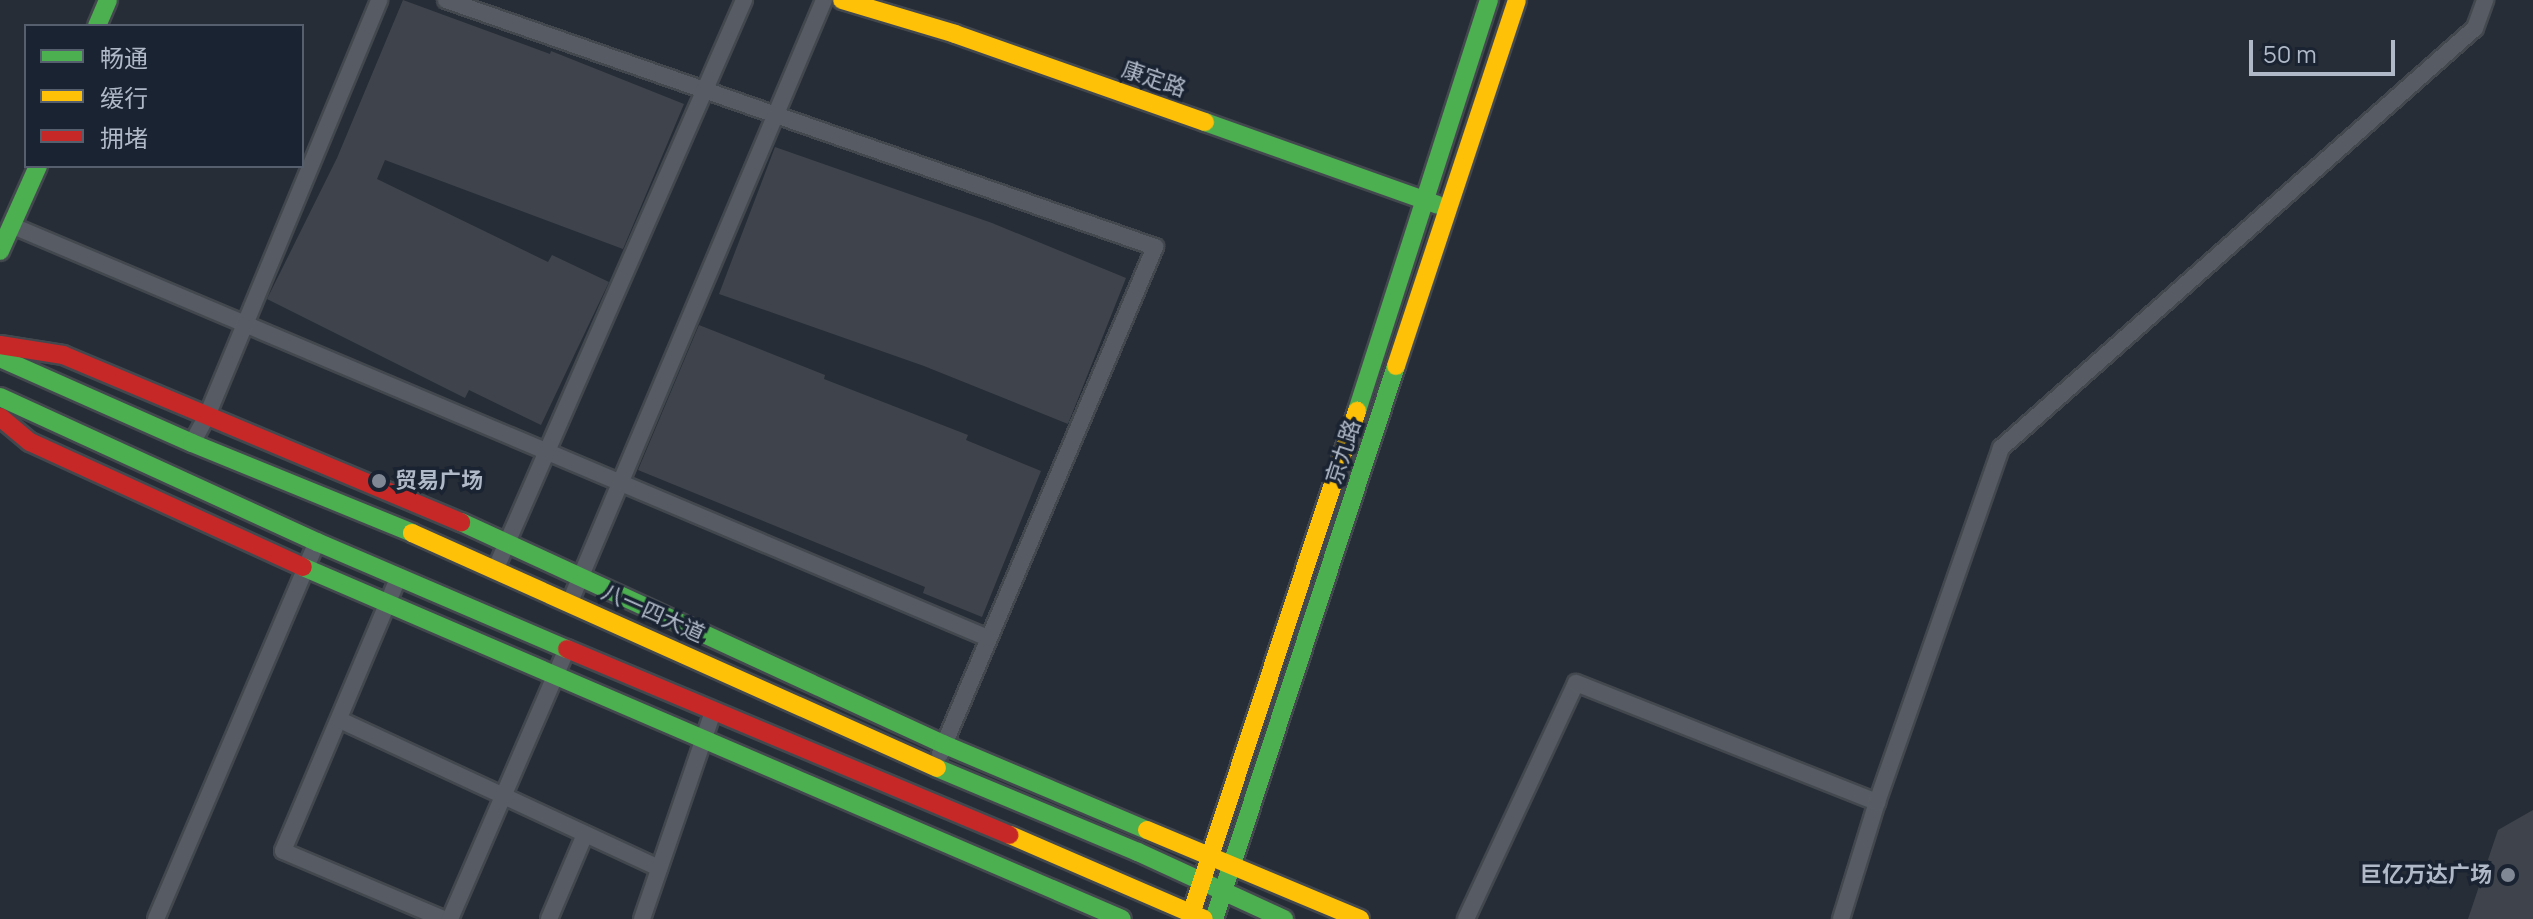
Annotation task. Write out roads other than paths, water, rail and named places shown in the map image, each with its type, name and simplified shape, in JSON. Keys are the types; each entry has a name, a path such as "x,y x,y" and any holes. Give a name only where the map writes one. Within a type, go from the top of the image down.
{"main road":[{"path":"98,24 108,0"},
{"name":"康定路","path":"842,0 955,34 1448,208"},
{"name":"京九路","path":"1198,916 1203,883 1489,0"},
{"name":"京九路","path":"1214,919 1517,0"},
{"path":"0,251 37,168"},
{"path":"0,345 63,355 507,541 943,744 1360,919"},
{"name":"八一四大道","path":"0,358 192,443 496,568 935,767 1138,852 1284,919"},
{"path":"0,397 317,542 1198,916"},
{"path":"0,417 30,442 388,606 706,739 1115,917"}],"street":[{"path":"192,443 207,416 379,0"},
{"path":"446,0 1155,247 935,767"},
{"path":"496,568 744,0"},
{"path":"570,602 824,0"},
{"path":"1841,919 1877,802 2001,448 2475,28 2485,0"},
{"path":"13,226 988,638"},
{"path":"156,919 317,542"},
{"path":"399,576 283,851 443,919"},
{"path":"450,919 567,648"},
{"path":"1466,919 1576,683 1877,802"},
{"path":"642,919 713,712"},
{"path":"340,720 659,868"},
{"path":"549,919 585,834"},
{"path":"1115,917 1124,882"}],"place":[{"name":"贸易广场","path":"379,481"},
{"name":"巨亿万达广场","path":"2508,875"}]}
